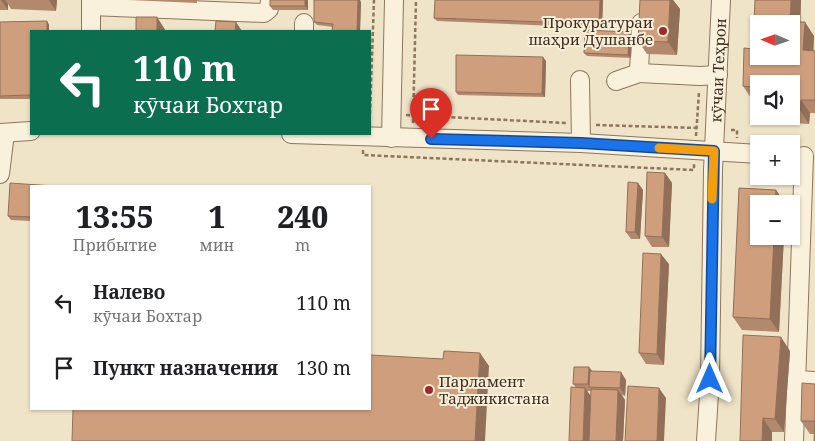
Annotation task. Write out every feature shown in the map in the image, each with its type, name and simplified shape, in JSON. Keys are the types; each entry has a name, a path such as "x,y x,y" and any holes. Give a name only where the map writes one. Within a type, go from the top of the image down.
{"street":[{"path":"90,30 91,3 264,13 269,9 270,0"},
{"path":"391,138 394,0"},
{"name":"кӯчаи Теҳрон","path":"706,441 710,379 714,151 721,0"},
{"path":"638,73 641,23"},
{"path":"616,81 638,73 718,75"},
{"path":"580,80 581,143"},
{"path":"0,174 3,133 30,130"},
{"path":"325,135 581,143 750,153"},
{"path":"794,441 804,156"},
{"path":"797,380 815,382"}],"path":[{"path":"371,86 374,0"},
{"path":"413,138 416,0"},
{"path":"363,155 694,170 700,76"}],"building":[{"path":"270,0 305,0 305,6 270,6"},
{"path":"314,0 358,0 357,30 332,30 333,24 314,22"},
{"path":"435,0 600,0 599,24 434,18"},
{"path":"640,0 670,0 668,42 638,41"},
{"path":"755,0 791,0 790,15 754,15"},
{"path":"136,17 157,17 157,30 136,30"},
{"path":"47,21 47,30 30,30 30,95 0,96 0,22"},
{"path":"216,21 236,22 235,30 215,30"},
{"path":"800,22 805,22 803,50 815,51 815,100 801,100 800,110 800,75 750,75 750,87 743,86 744,48 750,49 750,65 800,65"},
{"path":"585,30 629,32 628,55 584,53"},
{"path":"456,55 543,57 542,94 456,92"},
{"path":"647,172 665,173 662,237 645,236"},
{"path":"628,182 638,183 635,232 626,232"},
{"path":"10,183 39,185 30,185 30,217 8,216"},
{"path":"739,188 776,190 776,195 750,195 750,245 774,245 770,319 733,317"},
{"path":"643,253 661,254 657,354 639,353"},
{"path":"743,335 781,337 775,419 763,418 762,441 740,441"},
{"name":"Парламент Таджикистана","path":"444,351 480,353 475,441 72,441 73,410 371,410 371,355 443,359"},
{"path":"574,367 589,367 588,384 573,384"},
{"path":"590,371 621,372 620,388 589,387"},
{"path":"802,383 815,384 815,421 801,421"},
{"path":"628,386 659,388 657,441 625,441"},
{"path":"571,387 585,388 583,441 569,441"},
{"path":"591,389 618,390 616,441 589,441"}],"slow traffic":[{"path":"659,148 714,151 712,199"}],"place":[{"name":"Прокуратураи шаҳри Душанбе","path":"663,31"},
{"name":"Парламент Таджикистана","path":"429,390"}],"route":[{"path":"431,139 581,143 714,151 710,379"}]}
